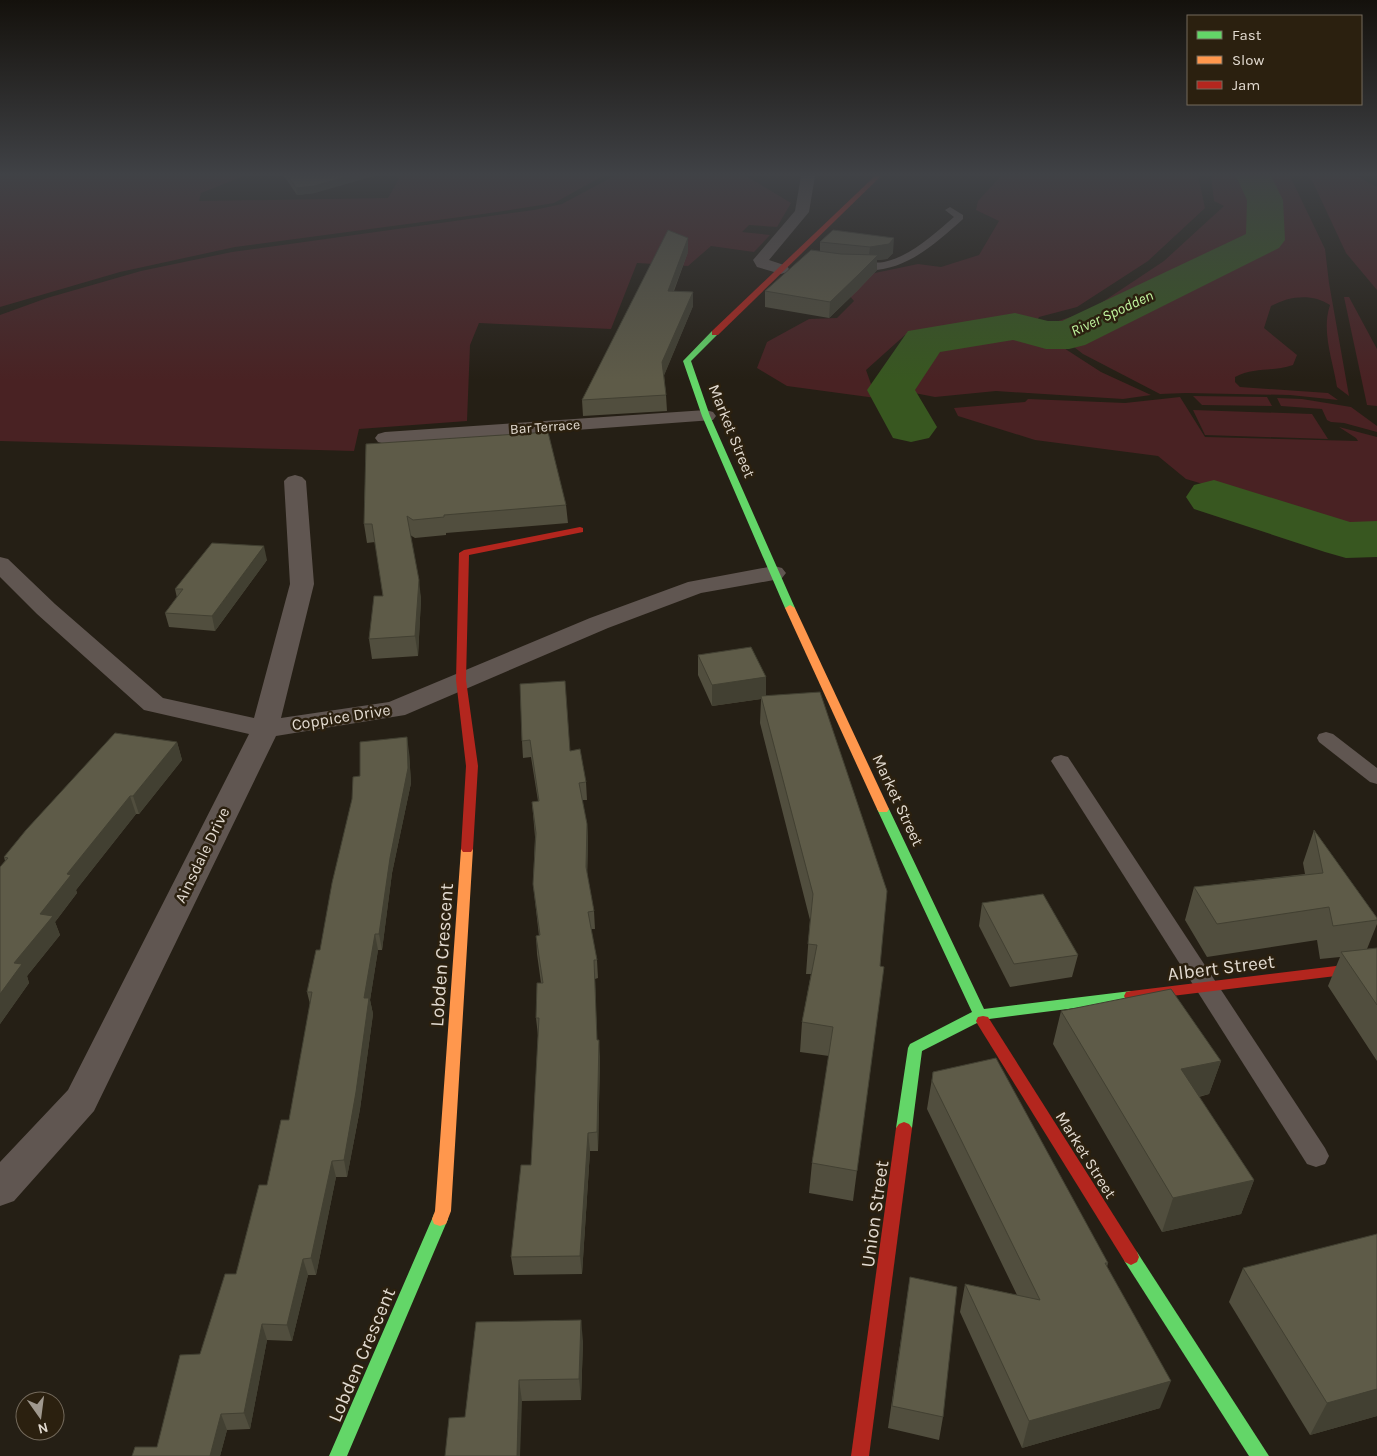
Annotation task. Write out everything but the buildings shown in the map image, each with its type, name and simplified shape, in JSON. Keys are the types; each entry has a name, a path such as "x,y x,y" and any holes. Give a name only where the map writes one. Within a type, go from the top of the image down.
{"main road":[{"name":"Market Street","path":"806,244 688,361 706,416 774,573 979,1015 1086,1187 1260,1456"},
{"name":"Lobden Crescent","path":"338,1456 443,1211 472,766 461,680 464,553 580,530"},
{"name":"Albert Street","path":"979,1015 1377,966"},
{"name":"Union Street","path":"860,1456 915,1048 979,1015"}],"street":[{"path":"775,244 761,260 763,264 781,269"},
{"name":"Bar Terrace","path":"385,438 706,416"},
{"name":"Ainsdale Drive","path":"0,1189 81,1100 265,730 302,584 295,481"},
{"name":"Coppice Drive","path":"0,564 46,609 154,704 265,730 395,709 599,624 696,587 774,573"}],"lane":[{"path":"838,264 882,266 895,263 917,253 928,244"},
{"path":"792,257 810,260"},
{"path":"1326,738 1377,778"},
{"path":"1061,761 1316,1156"}],"shaded area":[{"path":"0,244 258,244 235,247 120,272 0,307"},
{"path":"290,244 762,244 754,252 711,246 688,266 637,263 611,329 479,323 470,345 467,421 359,429 354,451 0,441 0,315 47,298 141,271 232,252"},
{"path":"986,244 1166,244 1148,261 1077,307 1039,317 1035,325 1011,323 905,335 866,370 876,398 787,386 757,368 767,342 809,319 837,318 854,301 844,289 870,274 918,264 941,267 979,255"},
{"path":"1183,244 1245,244 1097,319 1065,333 1058,333 1049,324 1089,311 1164,261"},
{"path":"1269,244 1323,244 1325,249 1329,283 1349,396 1337,387 1327,336 1330,305 1308,297 1293,298 1271,306 1264,328 1297,355 1293,365 1242,374 1235,377 1235,382 1240,387 1328,393 1338,400 1290,395 1160,394 1083,354 1065,340 1082,338"},
{"path":"1342,244 1377,244 1377,290 1346,253"},
{"path":"1344,297 1349,297 1377,349 1377,406 1367,405"},
{"path":"1013,329 1053,341 1101,372 1151,395 1123,399 996,391 935,397 904,391 938,348"},
{"path":"1193,396 1267,397 1272,406 1202,405"},
{"path":"1180,397 1205,437 1358,441 1339,427 1377,437 1377,531 1363,531 1186,479 1158,456 1035,440 958,416 954,408 1025,402 1028,399 1125,403"},
{"path":"1277,398 1302,399 1351,407 1377,426 1377,432 1344,423 1331,422 1327,420 1322,409 1281,406"},
{"path":"1193,410 1312,414 1328,439 1205,435"}],"waterway":[{"name":"River Spodden","path":"911,427 891,390 924,341 1015,326 1046,335 1069,335 1257,244"},
{"name":"River Spodden","path":"1214,497 1346,540 1377,539"}],"traffic: fast":[{"path":"715,333 687,361 706,416 790,608"},
{"path":"883,809 983,1021"},
{"path":"904,1128 915,1048 979,1015 1131,996"},
{"path":"338,1456 440,1219"},
{"path":"1131,1257 1260,1456"}],"traffic: slow":[{"path":"790,608 883,809"},
{"path":"440,1219 443,1211 467,849"}],"traffic: jam":[{"path":"715,333 807,244"},
{"path":"467,849 472,766 461,680 464,553 580,530"},
{"path":"1131,996 1377,966"},
{"path":"983,1021 1131,1257"},
{"path":"860,1456 904,1128"}]}
